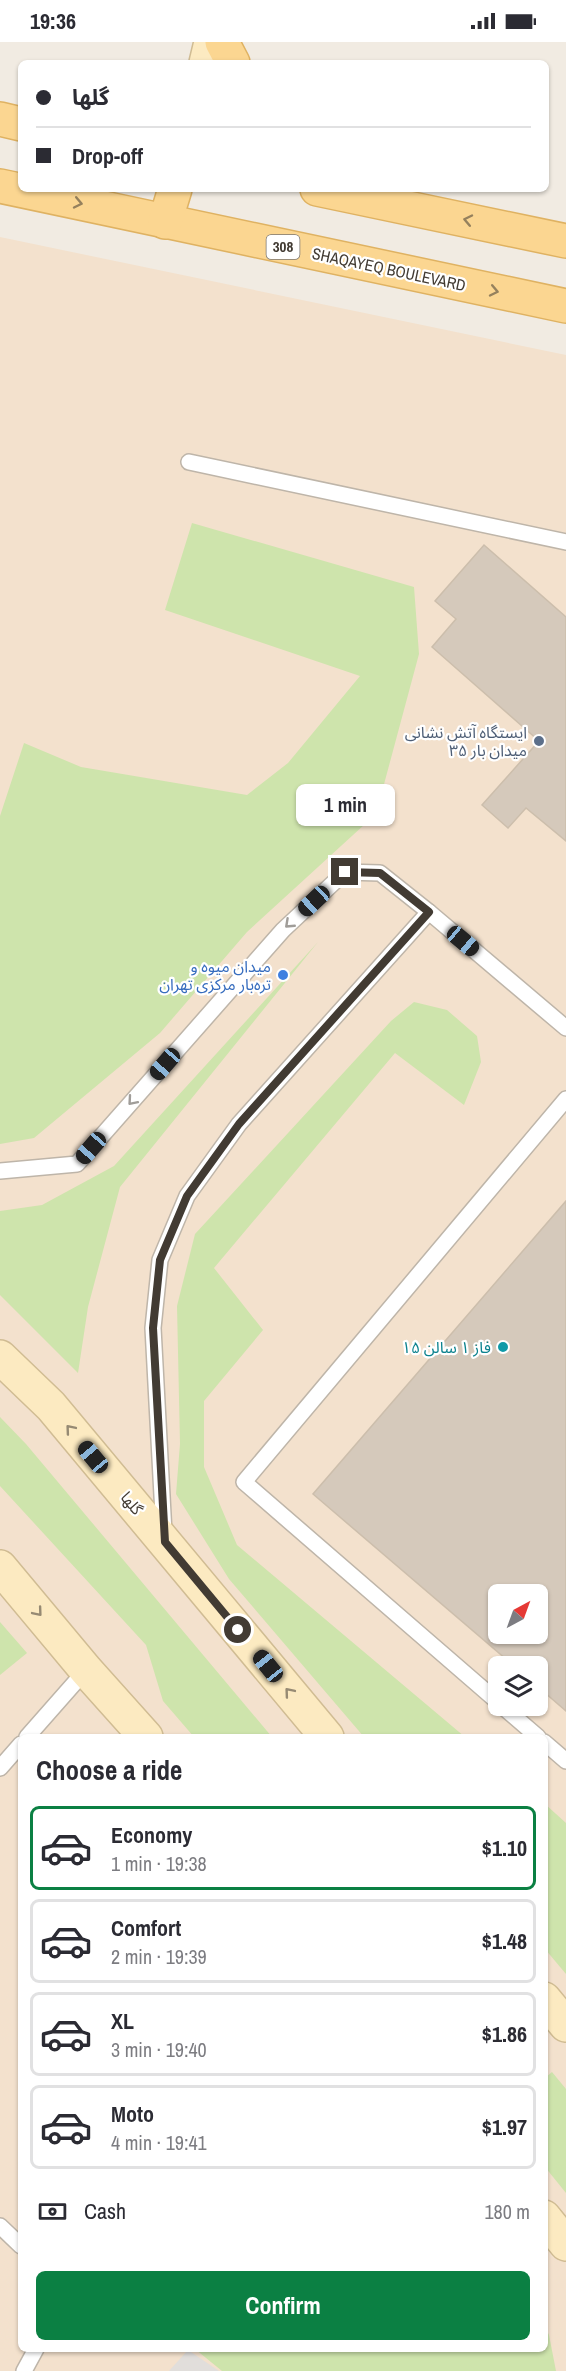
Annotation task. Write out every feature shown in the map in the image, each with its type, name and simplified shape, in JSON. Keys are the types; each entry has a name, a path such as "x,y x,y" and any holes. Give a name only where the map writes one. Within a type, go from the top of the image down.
{"main road":[{"path":"222,42 231,60"},
{"path":"0,119 18,123"},
{"name":"SHAQAYEQ BOULEVARD","path":"0,186 18,190"},
{"name":"SHAQAYEQ BOULEVARD","path":"28,192 566,306"},
{"path":"165,222 174,192"},
{"path":"336,192 566,241"}],"street":[{"path":"207,60 212,42"},
{"name":"گلها","path":"0,1357 51,1406 325,1734"},
{"path":"0,1567 86,1670 143,1734"},
{"path":"548,2004 566,2025"},
{"path":"548,2222 566,2244"}],"lane":[{"path":"189,462 566,542"},
{"path":"0,1171 76,1164 283,930 345,872 380,873 566,1028"},
{"path":"165,1542 153,1328 160,1260 187,1196 239,1124 429,912"},
{"path":"488,1693 244,1482 566,1099"},
{"path":"30,1734 86,1670"},
{"path":"514,1716 535,1734"},
{"path":"548,1745 566,1761"},
{"path":"0,1768 18,1747"},
{"path":"0,2226 18,2243"},
{"path":"24,2371 34,2352"}],"shaded area":[{"name":"میدان میوه و تره‌بار مرکزی تهران","path":"0,237 566,355 566,2371 0,2371"},
{"path":"186,2352 191,2352 219,2371 169,2371"}],"green space":[{"path":"192,523 414,587 419,654 376,814 247,932 160,1033 34,1138 0,1144 0,816 24,743 81,767 247,795 288,763 360,676 165,610"},
{"path":"318,942 120,1187 88,1307 78,1373 0,1295 0,1211 42,1205 114,1166"},
{"path":"414,1002 447,1010 477,1036 481,1062 464,1105 395,1053 214,1268 263,1330 204,1401 204,1467 237,1545 461,1734 361,1734 229,1579 176,1494 180,1444 177,1306 195,1234 391,1021"},
{"path":"0,1417 26,1444 269,1734 191,1734 163,1701 146,1645 0,1486"},
{"path":"0,1622 27,1653 0,1675"},
{"path":"548,1807 566,1823 566,1974 548,1953"},
{"path":"552,2072 566,2089 566,2193 548,2171 548,2075"},
{"path":"548,2333 556,2371 222,2371 199,2352 548,2352"}],"building":[{"path":"484,545 566,617 566,841 526,808 508,828 482,805 539,741 432,647 456,619 435,601"},
{"name":"فاز ۱ سالن ۱۵","path":"566,1201 566,1711 548,1695 548,1656 502,1656 488,1644 548,1644 548,1584 488,1584 488,1644 313,1494"}],"place":[{"name":"ایستگاه آتش نشانی ۳۵ میدان بار","path":"539,741"},
{"name":"میدان میوه و تره‌بار مرکزی تهران","path":"283,975"},
{"name":"فاز ۱ سالن ۱۵","path":"503,1347"}],"route":[{"path":"238,1630 165,1542 153,1328 160,1260 187,1196 239,1124 429,912 380,873 345,872"}]}
